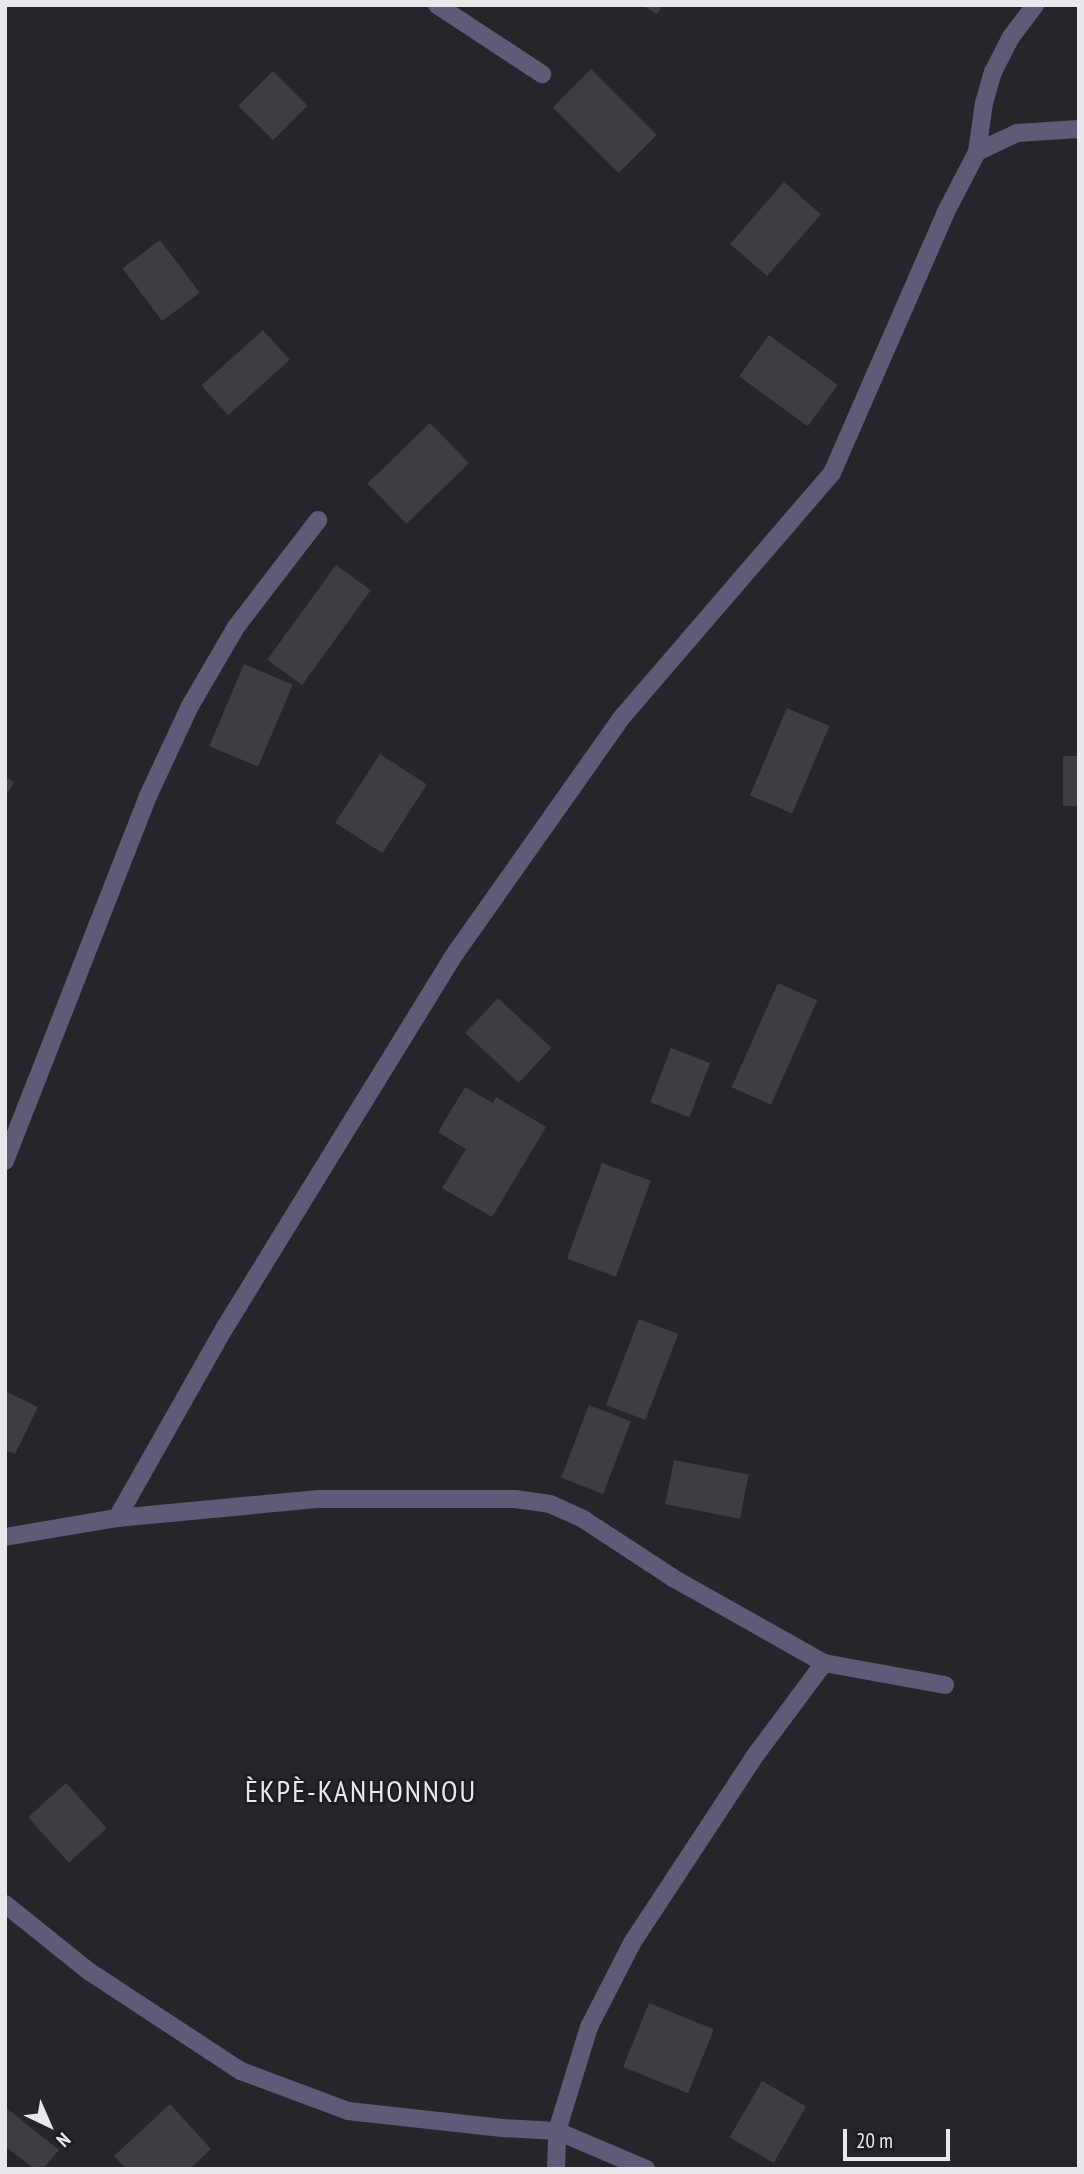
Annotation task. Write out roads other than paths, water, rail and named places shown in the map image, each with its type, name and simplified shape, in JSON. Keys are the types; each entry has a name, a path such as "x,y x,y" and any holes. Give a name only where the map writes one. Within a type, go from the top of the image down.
{"street":[{"path":"437,5 542,74"},
{"path":"117,1518 224,1329 452,958 622,716 832,473 948,208 977,152 984,103 993,72 1011,37 1035,5"},
{"path":"977,152 1017,133 1079,129"},
{"path":"5,1161 148,796 190,706 236,627 318,520"},
{"path":"5,1537 117,1518 319,1499 515,1499 550,1504 583,1519 673,1578 824,1663 945,1685"},
{"path":"556,2169 557,2131 589,2027 632,1944 757,1753 824,1663"},
{"path":"5,1904 90,1972 241,2071 348,2111 502,2128 557,2131 646,2169"}],"district":[{"name":"ÈKPÈ-KANHONNOU","path":"361,1791"}]}
